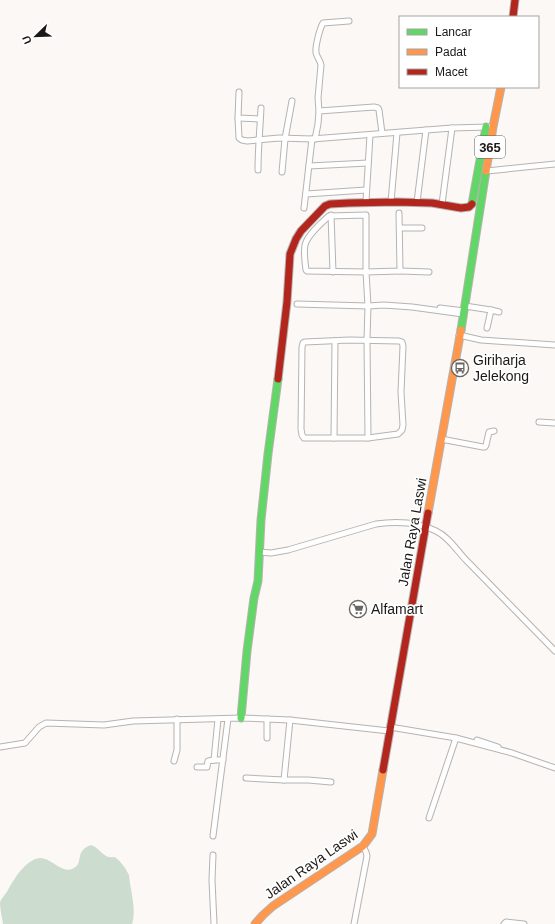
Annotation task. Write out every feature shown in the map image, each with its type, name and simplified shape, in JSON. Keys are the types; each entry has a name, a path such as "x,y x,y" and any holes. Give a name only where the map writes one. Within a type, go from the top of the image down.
{"main road":[{"path":"513,16 515,0"},
{"name":"Jalan Raya Laswi","path":"255,924 273,906 363,846 372,834 464,310 501,88"},
{"path":"240,718 253,605 258,581 261,520 268,454 280,373 290,254 296,239 301,231 325,206 330,204 366,201 417,202 442,204 456,208 469,207 472,204 486,127"}],"street":[{"path":"304,208 309,166 318,124 318,98 321,65 316,52 319,31 323,23 349,21"},
{"path":"239,92 239,138 247,141 279,138 314,139 452,128 494,127"},
{"path":"282,172 285,139 292,101"},
{"path":"258,170 261,108"},
{"path":"318,111 378,108 382,133"},
{"path":"238,118 260,118"},
{"path":"442,204 452,128"},
{"path":"417,202 426,130"},
{"path":"391,202 397,133"},
{"path":"366,201 370,135"},
{"path":"484,137 492,138"},
{"path":"309,166 368,163"},
{"path":"486,171 555,164"},
{"path":"306,194 366,190"},
{"path":"399,213 400,271"},
{"path":"368,438 368,306 366,272 366,215 328,216 315,229 306,242 306,270 309,271 333,272 366,272 400,271 429,272"},
{"path":"331,216 333,272"},
{"path":"400,228 422,228"},
{"path":"297,304 384,305 438,310 440,312 464,310 491,310 499,312"},
{"path":"487,328 491,310"},
{"path":"459,335 481,340 555,345"},
{"path":"367,340 402,342 401,392 403,425 402,430 398,434 368,438 307,439 302,436 303,343 335,341 367,340"},
{"path":"334,438 335,341"},
{"path":"539,422 555,423"},
{"path":"441,440 485,447 488,433 491,431 494,432"},
{"path":"259,552 271,553 288,550 376,524 389,522 413,524 435,530 449,541 555,651"},
{"path":"174,761 176,750 177,719"},
{"path":"0,747 8,744 25,743 39,727 46,723 104,724 124,721 177,719 267,719 390,727 455,736 555,768"},
{"path":"214,760 218,719"},
{"path":"213,836 228,719"},
{"path":"267,719 267,738"},
{"path":"284,780 290,720"},
{"path":"429,818 455,736"},
{"path":"197,767 207,767 208,760 223,760"},
{"path":"246,778 331,782"},
{"path":"354,924 367,855 363,846"},
{"path":"213,855 212,880 214,924"},
{"path":"504,924 506,922 524,924"}],"green space":[{"path":"91,845 107,857 115,857 123,865 129,875 134,906 132,924 3,924 0,903 17,875 25,866 35,859 40,858 61,868 70,870 77,866 83,850"}],"traffic: fast":[{"path":"472,204 486,127"},
{"path":"461,330 486,171"},
{"path":"241,718 247,651 254,598 258,581 261,520 278,379"}],"traffic: slow":[{"path":"486,171 501,88"},
{"path":"428,513 461,330"},
{"path":"255,924 273,906 363,846 372,834 383,770"}],"traffic: jam":[{"path":"513,16 515,0"},
{"path":"278,379 287,302 290,254 301,231 325,206 330,204 397,202 432,203 461,208 469,207 472,204"},
{"path":"383,770 428,513"}],"place":[{"name":"Giriharja Jelekong","path":"460,368"},
{"name":"Alfamart","path":"358,609"}]}
